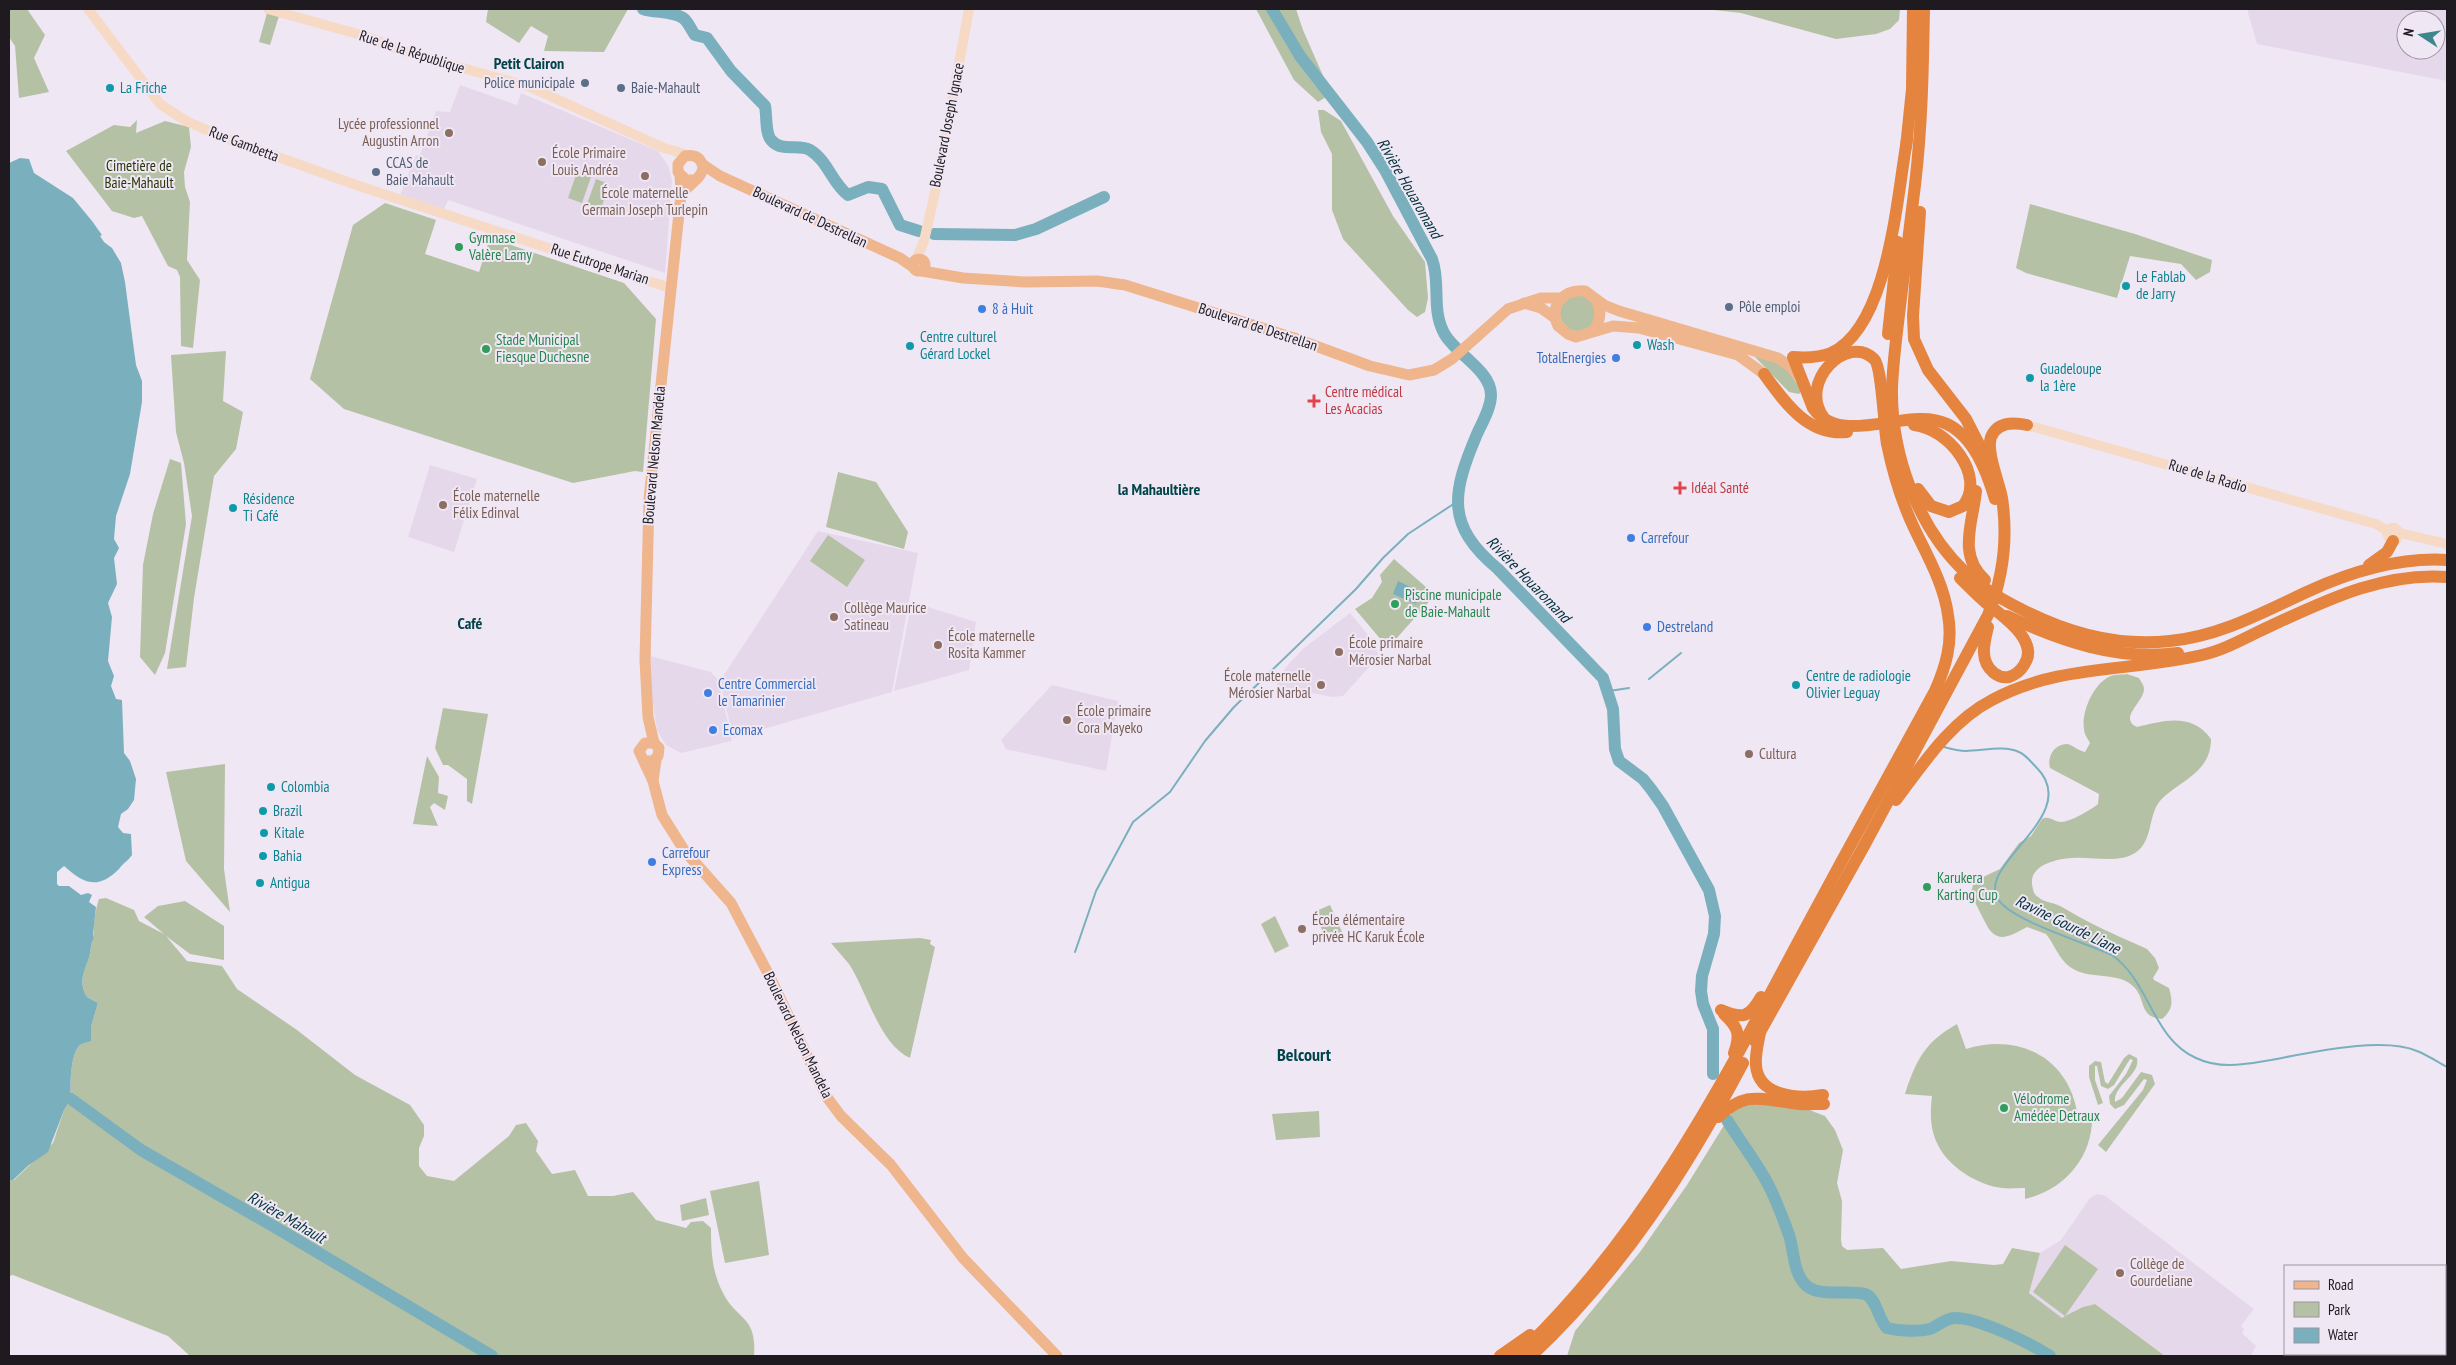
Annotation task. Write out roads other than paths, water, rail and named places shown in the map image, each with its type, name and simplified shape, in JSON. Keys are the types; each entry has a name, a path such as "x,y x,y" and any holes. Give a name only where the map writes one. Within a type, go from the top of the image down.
{"highway":[{"path":"1888,414 1912,89 1913,9"},
{"path":"1888,414 1920,134 1924,9"},
{"path":"1929,9 1928,112 1913,316 1914,334 1916,346 1928,370 1966,419 1982,451 1999,500 2003,558"},
{"path":"1907,140 1889,254 1864,319 1850,338 1830,353 1812,358 1793,357 1806,394 1816,411 1832,423 1848,425 1931,420 1949,425 1961,434 1975,452 1986,472 1998,510 2003,558"},
{"path":"1516,1356 1560,1312 1628,1228 1660,1184 1693,1133 1935,692 1944,671 1949,649 1949,622 1945,600 1912,523 1897,479 1888,414 1879,370 1873,357 1865,352 1850,352 1836,359 1806,394 1800,398 1792,398 1764,374"},
{"path":"1823,373 1816,386 1815,399 1824,418"},
{"path":"1764,374 1796,414 1808,423 1826,432 1854,431 1906,424 1920,425 1941,434 1957,450 1966,470 1970,486 1967,500 1963,506 1957,510 1945,512 1935,509 1924,499 1891,434"},
{"path":"1916,420 1930,422 1947,432 1965,453 1974,471 1976,492 1968,534 1968,550 1974,568 1997,599 2024,638 2029,653 2024,665 2008,677 1998,676 1990,669 1984,654 1997,599 2003,558 2003,511 1990,450 1990,440 1994,432 2001,426 2014,423 2027,425"},
{"path":"1891,434 1906,475 1928,522 1958,565 1997,599 2060,627 2094,637 2134,642 2170,642 2195,637 2235,626 2309,591 2363,570 2418,560 2447,560"},
{"path":"1897,479 1912,511 1940,555 1997,599 2060,640 2120,653 2175,653 2244,638"},
{"path":"2363,570 2384,554 2394,535"},
{"path":"1868,838 1912,779 1951,732 1970,714 1990,700 2012,690 2055,676 2076,672 2148,665 2194,657 2226,648 2333,598 2375,583 2403,577 2447,577"},
{"path":"1531,1356 1591,1296 1640,1232 1712,1122 1997,599"},
{"path":"1709,1106 1720,1078 1735,1050 1738,1036 1734,1022 1721,1010 1740,1016 1748,1014 1755,1008 1818,905"},
{"path":"1712,1122 1727,1108 1748,1098 1792,1103 1823,1100 1782,1094 1762,1081 1756,1063 1760,1031"},
{"path":"1500,1356 1538,1328 1605,1254 1693,1133"},
{"path":"1542,1356 1569,1320"}],"main road":[{"path":"681,194 696,179 702,170 702,164 695,156 688,155 680,160 679,171 686,180 696,179"},
{"name":"Boulevard de Destrellan","path":"702,164 720,176 900,258 919,264 967,277 1024,282 1097,281 1125,285 1294,338 1392,373 1409,375 1425,373 1452,359 1508,308 1541,298 1561,298"},
{"name":"Boulevard Nelson Mandela","path":"649,744 644,630 649,498 681,194 679,171"},
{"name":"Boulevard de Destrellan","path":"696,179 720,176"},
{"path":"1764,374 1738,354 1639,328 1617,325 1593,330 1576,337 1568,334 1558,326 1555,310 1561,298 1570,292 1579,290 1588,293 1596,300 1619,311 1793,357"},
{"path":"1593,330 1598,325 1601,312 1596,300"},
{"path":"1524,303 1541,308 1555,318"},
{"path":"1716,338 1778,358 1791,367 1801,379"},
{"path":"649,744 659,751 650,760 640,754 649,744"},
{"name":"Boulevard Nelson Mandela","path":"650,760 658,806 666,822 684,850 731,903 749,935 826,1096 841,1116 891,1165 963,1258 1057,1356"}],"street":[{"name":"Rue Gambetta","path":"88,9 142,83 160,104 186,121 225,138 359,186"},
{"name":"Rue de la République","path":"268,9 365,36 402,51 530,87 664,148 688,155"},
{"name":"Boulevard Joseph Ignace","path":"919,264 948,126 969,9"},
{"path":"664,148 679,171"},
{"name":"Rue Eutrope Marian","path":"359,186 670,288"},
{"name":"Rue de la Radio","path":"2027,425 2376,524 2394,535 2447,544"}],"water":[{"path":"20,158 29,159 34,173 73,198 102,235 100,236 104,242 112,248 121,263 136,365 142,381 142,402 130,474 116,516 114,539 119,548 114,558 117,584 108,603 112,617 108,661 114,676 111,686 116,699 122,700 124,753 130,761 136,779 134,800 128,809 121,814 118,827 123,833 131,834 132,855 111,876 98,882 91,882 78,877 64,866 57,872 57,884 59,886 69,886 81,895 88,893 92,895 89,902 96,907 94,938 82,982 87,997 98,1003 91,1027 91,1041 80,1045 74,1056 71,1071 71,1099 64,1110 48,1152 29,1165 13,1180 9,1180 9,163"},
{"path":"1398,581 1421,592 1416,604 1393,594"}],"waterway":[{"path":"643,9 679,16 686,21 695,35 707,38 731,71 765,106 769,137 775,144 810,150 821,160 848,195 868,187 882,189 900,225 919,231"},
{"name":"Rivière Houaromand","path":"1272,9 1300,56 1367,142 1385,170 1432,259 1436,277 1438,315 1444,333 1456,348 1479,370 1489,386 1491,395 1490,405 1462,474 1458,507 1461,523 1469,538 1481,553 1603,678 1613,709 1615,749 1619,761 1643,779 1663,806 1709,890 1715,916 1714,934 1702,976 1701,991 1703,1004 1713,1029 1713,1074"},
{"path":"934,234 1015,235 1036,229 1104,197"},
{"path":"1075,952 1096,891 1133,822 1170,792 1205,741 1234,707 1356,589 1383,558 1408,534 1458,501"},
{"name":"Ravine Gourde Liane","path":"1649,679 1681,653"},
{"name":"Ravine Gourde Liane","path":"1609,691 1629,688"},
{"name":"Ravine Gourde Liane","path":"1944,747 1963,751 2013,750 2023,754 2036,767 2048,786 2047,804 2038,823 1999,874 1995,890 2002,904 2011,911 2038,925 2112,955 2125,966 2160,1024 2181,1049 2205,1062 2233,1065 2345,1047 2385,1045 2417,1051 2447,1067"},
{"name":"Rivière Mahault","path":"71,1099 141,1150 492,1356"},
{"name":"Rivière Houaromand","path":"1727,1120 1770,1188 1791,1241 1797,1271 1808,1287 1823,1292 1858,1293 1869,1296 1887,1328 1909,1331 1925,1330 1950,1319 1964,1319 2003,1332 2030,1344 2050,1356"}],"place":[{"name":"Police municipale","path":"585,83"},
{"name":"La Friche","path":"110,88"},
{"name":"Baie-Mahault","path":"621,88"},
{"name":"Lycée professionnel Augustin Arron","path":"449,133"},
{"name":"École Primaire Louis Andréa","path":"542,162"},
{"name":"CCAS de Baie Mahault","path":"376,172"},
{"name":"École maternelle Germain Joseph Turlepin","path":"645,176"},
{"name":"Gymnase Valère Lamy","path":"459,247"},
{"name":"Le Fablab de Jarry","path":"2126,286"},
{"name":"Pôle emploi","path":"1729,307"},
{"name":"8 à Huit","path":"982,309"},
{"name":"Wash","path":"1637,345"},
{"name":"Centre culturel Gérard Lockel","path":"910,346"},
{"name":"Stade Municipal Fiesque Duchesne","path":"486,349"},
{"name":"TotalEnergies","path":"1616,358"},
{"name":"Guadeloupe la 1ère","path":"2030,378"},
{"name":"Centre médical Les Acacias","path":"1314,401"},
{"name":"Idéal Santé","path":"1680,488"},
{"name":"École maternelle Félix Edinval","path":"443,505"},
{"name":"Résidence Ti Café","path":"233,508"},
{"name":"Carrefour","path":"1631,538"},
{"name":"Piscine municipale de Baie-Mahault","path":"1395,604"},
{"name":"Collège Maurice Satineau","path":"834,617"},
{"name":"Destreland","path":"1647,627"},
{"name":"École maternelle Rosita Kammer","path":"938,645"},
{"name":"École primaire Mérosier Narbal","path":"1339,652"},
{"name":"École maternelle Mérosier Narbal","path":"1321,685"},
{"name":"Centre de radiologie Olivier Leguay","path":"1796,685"},
{"name":"Centre Commercial le Tamarinier","path":"708,693"},
{"name":"École primaire Cora Mayeko","path":"1067,720"},
{"name":"Ecomax","path":"713,730"},
{"name":"Cultura","path":"1749,754"},
{"name":"Colombia","path":"271,787"},
{"name":"Brazil","path":"263,811"},
{"name":"Kitale","path":"264,833"},
{"name":"Bahia","path":"263,856"},
{"name":"Carrefour Express","path":"652,862"},
{"name":"Antigua","path":"260,883"},
{"name":"Karukera Karting Cup","path":"1927,887"},
{"name":"École élémentaire privée HC Karuk École","path":"1302,929"},
{"name":"Vélodrome Amédée Detraux","path":"2004,1108"},
{"name":"Collège de Gourdeliane","path":"2120,1273"}],"district":[{"name":"Petit Clairon","path":"529,63"},
{"name":"la Mahaultière","path":"1159,489"},
{"name":"Café","path":"470,623"},
{"name":"Belcourt","path":"1304,1055"}],"park label":[{"name":"Cimetière de Baie-Mahault","path":"139,174"}]}
